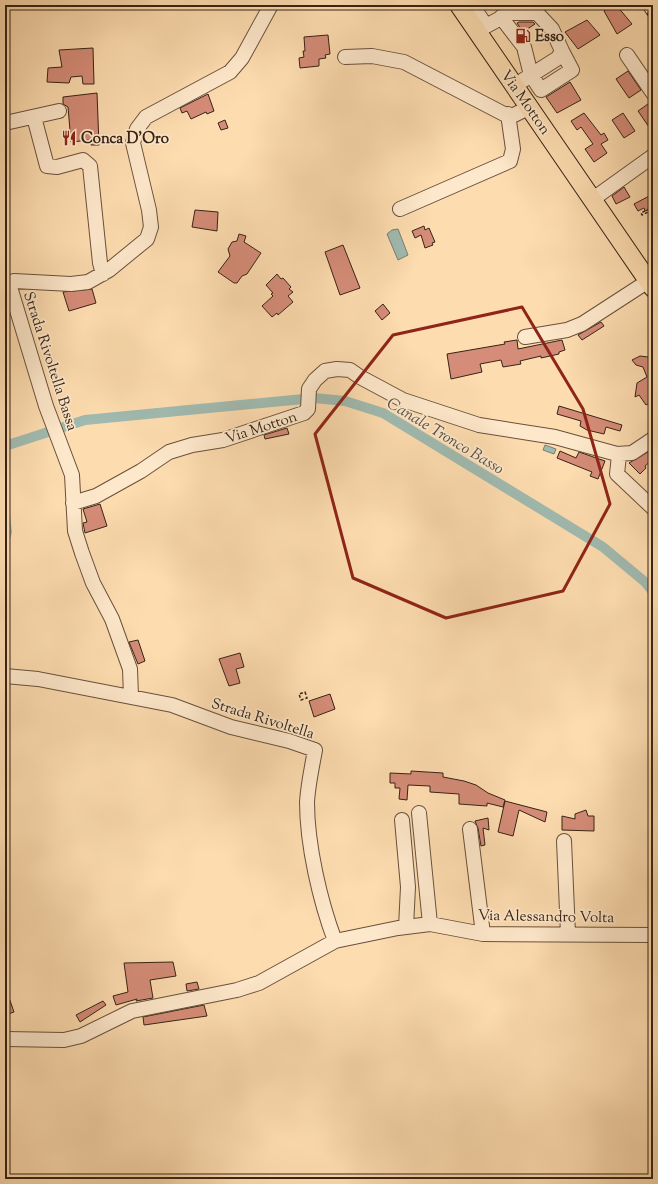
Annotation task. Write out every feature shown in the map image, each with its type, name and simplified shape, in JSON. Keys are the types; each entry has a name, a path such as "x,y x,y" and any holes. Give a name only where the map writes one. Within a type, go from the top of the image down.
{"main road":[{"name":"Via Motton","path":"459,5 481,28 514,86 652,282"}],"street":[{"name":"Strada Rivoltella Bassa","path":"131,696 130,670 112,619 93,583 75,530 72,475 55,430 10,287 14,281 71,284 88,282 103,274 147,239 151,227 133,143 137,129 146,117 230,72 242,58 271,5"},
{"path":"472,5 481,28 505,12 537,13 552,29 562,51 558,58 514,86"},
{"path":"505,12 524,47 531,75"},
{"path":"627,55 653,93"},
{"path":"345,57 372,56 404,62 508,114 514,114 530,107"},
{"path":"5,123 59,111"},
{"path":"400,209 510,161 513,149 508,114"},
{"path":"34,117 47,166 57,167 83,160 90,166 100,263 103,274"},
{"path":"593,199 653,156"},
{"path":"525,338 567,330 582,324 652,282"},
{"name":"Via Motton","path":"73,504 96,496 141,471 169,452 192,445 223,440 299,415 308,409 309,389 325,371 337,368 350,370 360,378 403,400 479,425 555,437 619,454 632,453 653,439"},
{"path":"619,454 617,474 653,508"},
{"path":"5,676 38,679 131,696"},
{"name":"Strada Rivoltella","path":"131,696 172,705 231,727 288,741 315,750 307,801 309,837 316,870 335,941"},
{"path":"418,813 430,924"},
{"path":"402,820 408,887 406,927"},
{"path":"470,829 484,934"},
{"path":"564,841 568,934"},
{"name":"Via Alessandro Volta","path":"5,1039 64,1040 81,1036 132,1011 237,990 259,983 335,941 406,927 430,924 484,934 653,935"}],"highlighted area":[{"path":"522,307 583,409 610,504 563,591 446,618 353,578 315,434 393,335"}],"shaded area":[{"path":"398,229 408,255 398,260 387,234 392,230"},
{"path":"545,445 556,449 554,454 543,450"}],"building":[{"path":"612,5 617,6 632,24 617,34 604,11"},
{"path":"587,20 600,35 578,49 565,32"},
{"path":"533,22 535,24 523,32 517,23"},
{"path":"328,35 330,54 325,55 326,58 319,59 319,66 300,68 299,58 304,57 303,51 305,51 304,37"},
{"path":"93,48 94,84 83,84 82,76 71,77 69,83 47,82 48,68 62,67 59,50"},
{"path":"628,71 641,90 629,98 616,79"},
{"path":"570,82 581,100 557,113 546,97"},
{"path":"97,93 99,145 91,145 90,140 71,142 68,107 63,104 63,97"},
{"path":"208,94 214,111 207,114 206,112 191,119 187,111 182,113 180,108"},
{"path":"648,104 653,112 653,133 638,111"},
{"path":"584,113 601,135 604,133 608,140 601,144 607,153 594,162 585,149 593,144 581,127 577,130 571,121"},
{"path":"623,113 635,131 624,138 612,120"},
{"path":"225,120 228,128 221,130 218,123"},
{"path":"624,187 630,197 616,204 612,196"},
{"path":"653,194 653,208 645,211 644,208 638,211 634,204"},
{"path":"195,210 218,212 217,231 192,227"},
{"path":"424,226 425,230 429,228 435,242 432,243 433,245 425,248 421,235 415,238 412,231"},
{"path":"239,234 246,236 244,242 261,253 247,274 242,276 237,283 234,283 218,272 230,256 228,249 232,242 237,241"},
{"path":"343,245 360,288 340,295 325,252"},
{"path":"277,274 291,287 289,289 293,292 288,296 293,302 278,315 277,313 272,317 262,306 273,296 271,294 273,293 266,285"},
{"path":"92,289 96,303 69,311 63,292"},
{"path":"383,304 390,313 382,320 375,311"},
{"path":"601,322 604,326 582,340 578,335"},
{"path":"517,340 518,349 562,340 565,350 559,352 559,354 541,358 541,356 520,361 521,364 503,367 501,360 480,364 482,372 451,379 447,354 505,344 504,342"},
{"path":"653,354 653,401 646,405 639,395 635,397 637,383 647,377 643,367 636,365 632,360 640,356 648,357"},
{"path":"559,406 622,425 620,431 606,427 604,434 587,430 580,426 581,421 557,414"},
{"path":"287,428 289,434 265,439 264,435"},
{"path":"653,449 653,459 645,466 646,468 640,474 629,463"},
{"path":"560,451 576,458 579,452 605,461 598,479 590,476 592,472 557,458"},
{"path":"100,504 107,526 85,533 83,523 87,522 83,509"},
{"path":"138,640 145,661 138,664 129,642"},
{"path":"240,653 244,667 236,669 240,683 229,686 219,659"},
{"path":"330,694 335,709 314,717 309,701"},
{"path":"411,771 443,773 443,777 476,785 488,793 505,800 503,807 487,803 487,806 459,804 459,794 430,792 430,786 408,785 407,800 399,799 400,788 395,788 395,783 390,783 390,773 411,774"},
{"path":"505,801 547,812 545,822 519,810 513,836 498,832"},
{"path":"586,810 588,816 594,816 594,831 562,830 562,816 575,819 575,814"},
{"path":"488,818 489,830 483,828 485,845 481,846 478,828 475,821"},
{"path":"173,962 176,976 150,980 153,998 136,1001 137,999 116,1005 113,996 128,992 124,963"},
{"path":"197,982 199,989 187,991 186,984"},
{"path":"6,989 14,1012 5,1015 5,990"},
{"path":"103,1001 106,1005 80,1022 76,1015"},
{"path":"204,1005 207,1016 144,1025 143,1017"}],"waterway":[{"name":"Canale Tronco Basso","path":"5,446 85,420 314,398 345,401 383,413 603,547 645,582 653,592"},
{"path":"5,516 7,532 5,539"}],"railway":[{"path":"643,5 653,20"}],"place":[{"name":"Esso","path":"523,36"},
{"name":"Conca D'Oro","path":"69,138"}]}
